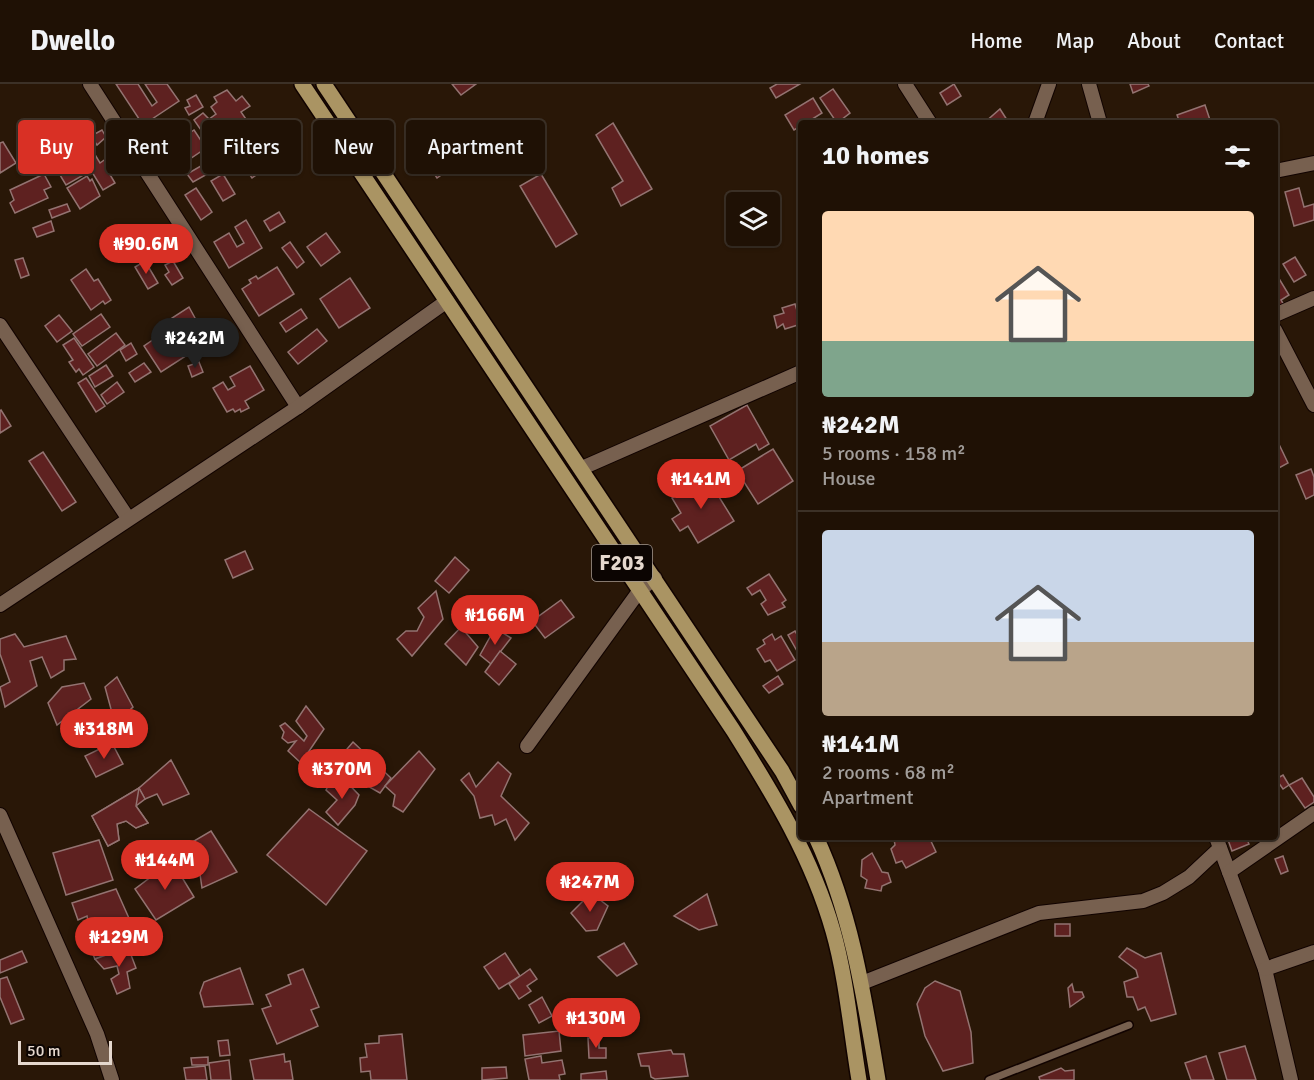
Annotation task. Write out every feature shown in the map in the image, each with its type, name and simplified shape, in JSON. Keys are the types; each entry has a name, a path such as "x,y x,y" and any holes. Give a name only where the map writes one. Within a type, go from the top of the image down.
{"main road":[{"name":"F203","path":"302,84 733,730 789,821 804,853 834,933 859,1080"},
{"name":"F203","path":"324,84 655,578 782,771 798,800"},
{"path":"817,840 844,906 862,983 878,1080"}],"street":[{"path":"90,84 298,407"},
{"path":"905,84 928,120"},
{"path":"1036,120 1049,84"},
{"path":"1089,84 1100,120"},
{"path":"1278,170 1314,163"},
{"path":"1278,314 1314,298"},
{"path":"0,605 298,407 447,301"},
{"path":"0,325 128,518"},
{"path":"1278,336 1314,405"},
{"path":"582,468 798,373"},
{"path":"527,746 640,590 655,578"},
{"path":"1278,838 1314,813"},
{"path":"0,814 97,1034 112,1080"},
{"path":"1229,872 1275,840"},
{"path":"1219,842 1265,969 1291,1080"},
{"path":"862,983 1039,913 1143,902 1163,893 1188,877 1219,842"},
{"path":"1265,969 1314,952"}],"lane":[{"path":"989,1080 1129,1025"}],"building":[{"path":"116,84 138,84 152,106 157,102 145,84 167,84 179,101 150,120 140,120"},
{"path":"452,84 476,84 461,95"},
{"path":"777,84 800,84 776,98 770,88"},
{"path":"954,84 961,96 947,105 940,93"},
{"path":"1130,84 1148,84 1149,86 1133,93"},
{"path":"833,89 850,113 841,120 835,120 820,98"},
{"path":"227,90 236,101 242,96 250,106 241,112 247,120 202,120 202,132 194,120 203,113 209,119 216,114 211,107 217,102 214,97"},
{"path":"196,95 203,107 189,115 185,108 190,106 187,100"},
{"path":"813,98 822,113 811,120 798,120 798,128 794,130 785,115"},
{"path":"1205,105 1210,120 1179,120 1177,115"},
{"path":"1000,109 1007,120 987,120"},
{"path":"613,123 652,189 621,206 612,188 623,181 596,135"},
{"path":"102,130 106,137 97,145 94,134"},
{"path":"194,130 202,142 202,151 190,159 190,133"},
{"path":"3,142 16,163 0,173 0,143"},
{"path":"94,153 100,163 106,159 106,174 110,174 115,183 103,190 93,174"},
{"path":"202,165 202,174 207,174 193,182 187,174"},
{"path":"44,174 51,187 44,190 48,198 15,213 10,203 14,200 10,190"},
{"path":"59,174 85,174 66,185"},
{"path":"223,174 235,194 223,201 211,181"},
{"path":"541,174 577,234 556,247 520,186"},
{"path":"87,176 90,181 92,179 100,196 80,209 67,188"},
{"path":"196,188 212,212 201,220 185,195"},
{"path":"1299,188 1304,207 1314,204 1314,220 1294,226 1285,192"},
{"path":"67,204 70,211 52,218 49,210"},
{"path":"279,212 285,222 270,231 264,221"},
{"path":"246,220 262,248 229,268 214,242 229,233 237,247 244,243 235,227"},
{"path":"51,221 54,231 37,237 33,228"},
{"path":"154,233 171,256 164,260 160,254 156,256 145,238"},
{"path":"326,233 340,252 321,266 307,247"},
{"path":"290,242 304,262 297,268 282,248"},
{"path":"1295,257 1306,275 1294,282 1283,264"},
{"path":"23,258 29,275 21,278 15,260"},
{"path":"145,261 158,283 148,289 135,267"},
{"path":"173,261 183,278 172,285 165,275 169,272 165,265"},
{"path":"277,267 294,294 259,316 242,289 251,283 249,280 256,276 258,279"},
{"path":"86,269 94,281 98,279 111,300 105,304 103,301 91,310 71,280"},
{"path":"1278,277 1289,295 1281,300 1284,305 1278,309"},
{"path":"350,278 370,308 339,328 320,299"},
{"path":"795,304 798,325 785,329 783,324 777,328 774,316 784,313 782,308"},
{"path":"189,307 201,329 204,327 212,339 161,372 144,346 157,337 166,351 187,338 183,332 179,335 172,318"},
{"path":"301,309 307,318 286,332 280,323"},
{"path":"101,314 110,327 82,346 73,334"},
{"path":"59,315 72,331 57,342 45,326"},
{"path":"317,329 327,341 298,364 288,352"},
{"path":"116,333 125,345 97,366 88,354"},
{"path":"74,338 94,367 83,375 79,369 76,372 69,362 73,360 63,345"},
{"path":"131,343 137,354 126,361 120,350"},
{"path":"199,362 203,372 192,377 188,366"},
{"path":"144,363 151,372 135,382 129,373"},
{"path":"106,365 113,376 95,387 89,376"},
{"path":"250,366 264,390 245,401 249,408 241,412 240,409 235,412 233,409 227,412 213,388 223,382 228,390 235,386 230,377"},
{"path":"86,378 105,406 96,412 78,383"},
{"path":"117,382 124,392 107,404 101,395"},
{"path":"747,405 769,444 759,450 756,444 729,460 710,426"},
{"path":"0,411 11,426 0,433"},
{"path":"1278,442 1288,463 1278,468"},
{"path":"773,449 793,481 758,504 737,471"},
{"path":"43,452 76,502 62,511 29,461"},
{"path":"1311,469 1314,477 1314,495 1306,499 1296,475"},
{"path":"706,476 734,521 698,543 688,526 680,531 672,519 681,513 672,498"},
{"path":"245,551 253,569 233,578 225,560"},
{"path":"455,557 469,570 449,593 435,581"},
{"path":"769,574 786,600 782,603 785,607 768,615 761,604 766,600 760,590 752,595 747,588"},
{"path":"436,591 443,619 412,656 397,639 406,631 417,631 424,617 418,608"},
{"path":"561,600 574,617 545,638 532,621"},
{"path":"461,627 478,647 466,665 445,644"},
{"path":"495,628 511,638 491,664 480,655"},
{"path":"795,631 798,636 797,651 788,635"},
{"path":"15,634 24,647 66,636 76,659 64,660 64,670 51,678 42,657 30,661 37,686 5,707 0,687 10,682 0,654 0,639"},
{"path":"772,634 775,640 781,636 795,660 777,671 770,660 765,662 757,649 765,644 763,640"},
{"path":"500,651 516,664 499,685 485,672"},
{"path":"778,676 783,684 769,693 763,686"},
{"path":"117,677 133,707 103,735 99,720 111,709 105,687"},
{"path":"84,683 91,699 57,725 48,703 62,687"},
{"path":"306,706 324,729 301,763 288,751 296,741 288,743 282,738 284,732 280,726 285,723 304,741 307,736 296,721"},
{"path":"353,742 391,778 380,793 357,780 349,764 343,768 335,763"},
{"path":"112,743 123,764 96,777 85,756"},
{"path":"419,751 435,769 403,812 393,806 395,795 385,786"},
{"path":"171,760 189,794 163,805 157,794 145,799 139,788"},
{"path":"498,762 511,774 501,796 529,823 515,840 506,819 495,825 492,815 480,818 474,796 461,780 469,773 476,787"},
{"path":"338,773 359,795 355,805 338,825 326,812 337,800 326,790 330,782 340,792"},
{"path":"1283,775 1289,785 1283,789 1278,778"},
{"path":"1302,778 1314,797 1314,802 1305,808 1289,785"},
{"path":"139,788 145,799 136,806 148,823 136,828 126,821 117,824 119,840 108,846 92,816"},
{"path":"139,788 136,806 148,823 136,828 126,821 117,824 119,840 108,846 92,816"},
{"path":"309,809 367,851 326,905 267,855"},
{"path":"211,831 237,872 202,888 198,860 184,869 177,851"},
{"path":"99,840 113,880 66,895 53,853"},
{"path":"894,840 930,840 936,852 906,868 902,861 896,863 891,849 895,845"},
{"path":"1228,840 1247,840 1249,844 1232,851"},
{"path":"872,853 882,872 888,873 891,882 882,886 881,891 865,888 867,880 861,876 862,860"},
{"path":"1283,856 1288,871 1281,874 1275,859"},
{"path":"172,861 194,897 156,920 135,889"},
{"path":"116,889 140,943 95,959 85,936 90,930 87,916 78,920 72,903"},
{"path":"591,893 608,906 597,930 586,931 571,913"},
{"path":"707,894 717,925 699,930 674,916"},
{"path":"1055,924 1070,924 1070,936 1055,936"},
{"path":"624,943 637,964 617,976 598,957"},
{"path":"128,947 136,968 127,972 130,988 117,994 111,979 119,974 117,966 104,969 95,959"},
{"path":"1127,948 1145,958 1161,953 1176,1014 1151,1021 1145,1007 1138,1010 1133,997 1127,997 1124,982 1138,977 1136,970 1119,957"},
{"path":"22,951 27,962 0,973 0,960"},
{"path":"505,953 520,976 499,989 484,967"},
{"path":"240,968 253,1004 204,1007 200,993 204,982"},
{"path":"303,969 319,1007 311,1010 318,1026 277,1044 262,1009 271,1006 266,995 291,984 288,975"},
{"path":"530,969 537,979 527,986 531,991 519,999 509,984"},
{"path":"7,977 24,1019 11,1024 0,997 0,979"},
{"path":"935,981 960,991 971,1032 973,1063 943,1071 925,1036 917,1004 925,988"},
{"path":"1072,984 1074,992 1082,992 1084,997 1070,1007 1068,988"},
{"path":"542,997 552,1016 539,1023 529,1005"},
{"path":"559,1031 561,1051 525,1056 523,1035"},
{"path":"402,1034 407,1080 371,1080 370,1071 361,1072 360,1058 367,1057 365,1044 379,1043 379,1036"},
{"path":"588,1038 599,1038 599,1048 606,1048 606,1058 589,1058"},
{"path":"228,1040 230,1055 220,1056 218,1041"},
{"path":"1245,1046 1256,1080 1227,1080 1219,1053"},
{"path":"671,1050 673,1054 684,1054 688,1076 655,1079 651,1077 649,1066 641,1066 638,1054"},
{"path":"284,1054 285,1062 290,1061 293,1080 254,1080 250,1060"},
{"path":"541,1056 542,1063 562,1060 565,1074 559,1075 560,1080 529,1080 525,1059"},
{"path":"1206,1056 1214,1080 1191,1080 1185,1063"},
{"path":"208,1057 208,1065 192,1065 191,1058"},
{"path":"229,1060 231,1080 211,1080 209,1063"},
{"path":"205,1066 207,1080 186,1080 184,1068"},
{"path":"506,1067 507,1078 482,1080 482,1068"},
{"path":"1061,1068 1065,1071 1074,1070 1074,1080 1040,1080 1039,1077"},
{"path":"606,1071 607,1080 581,1080 581,1074"}]}
